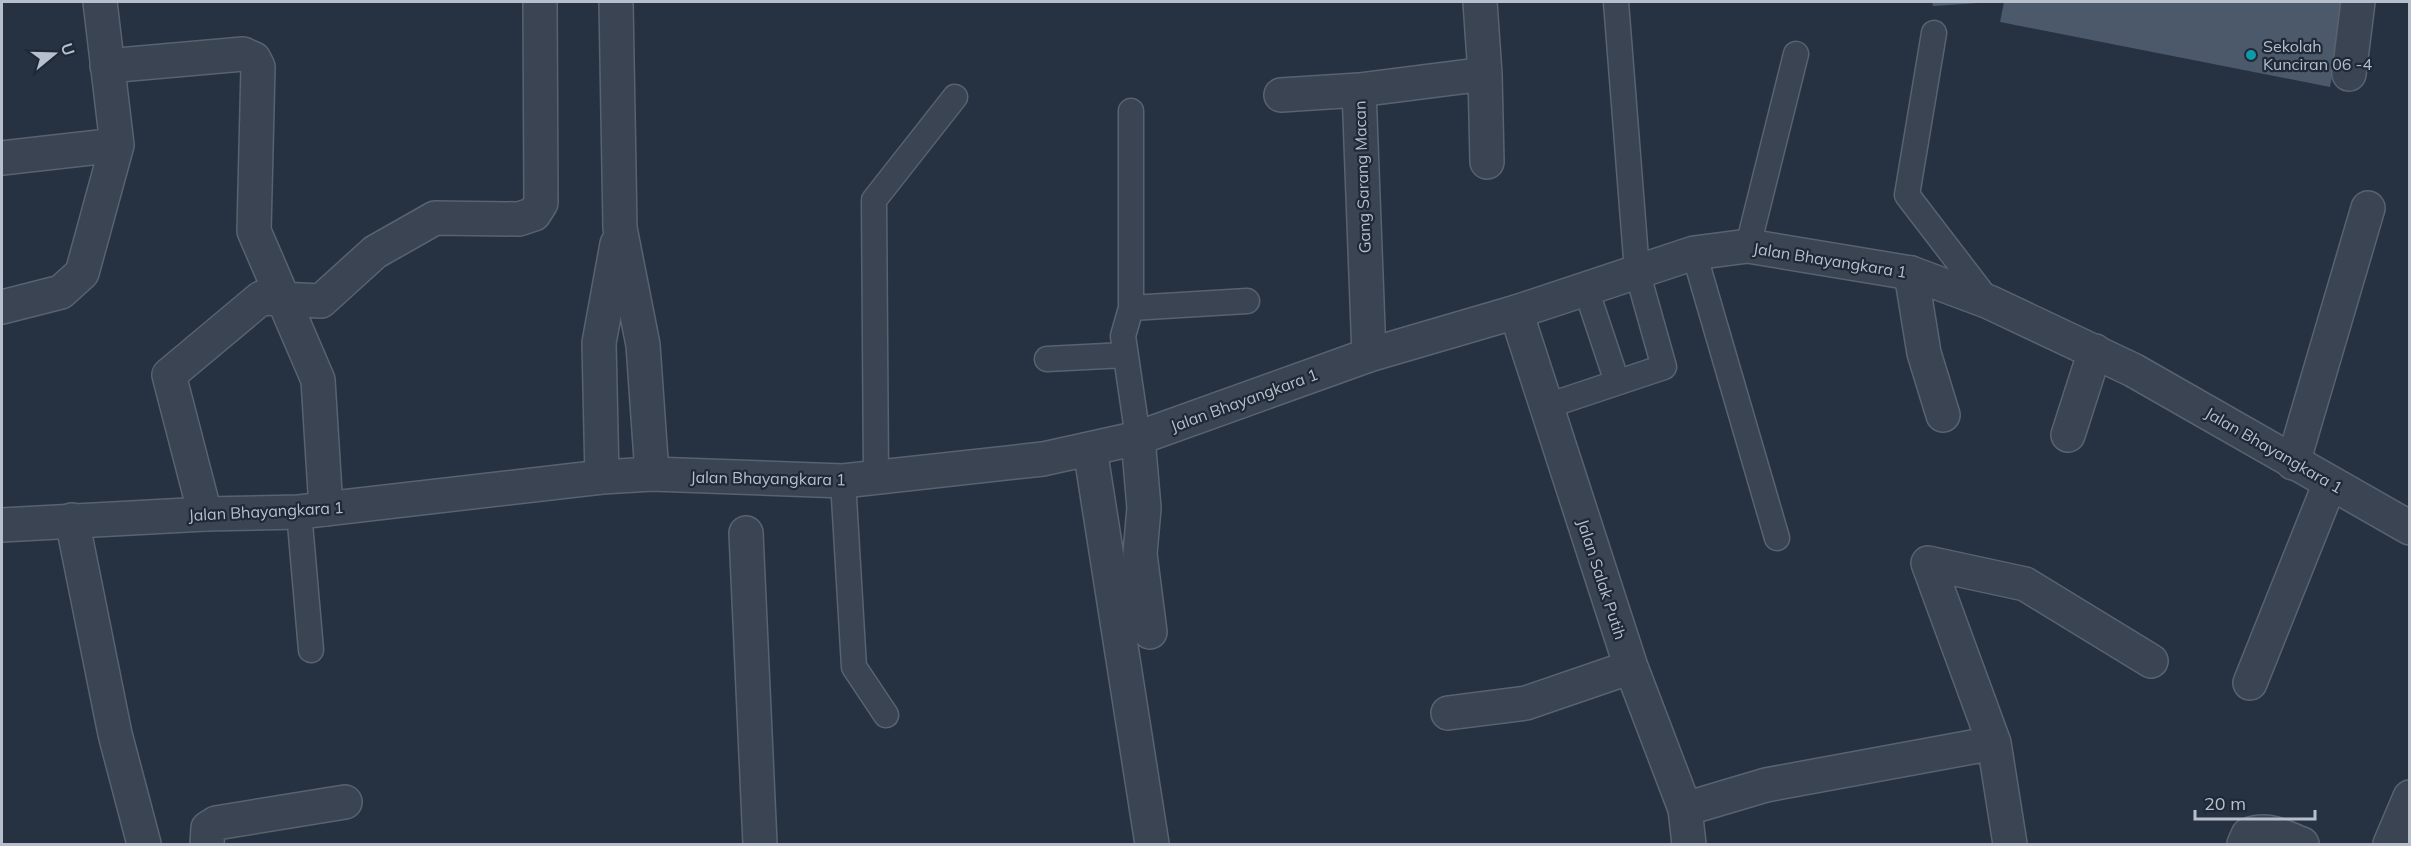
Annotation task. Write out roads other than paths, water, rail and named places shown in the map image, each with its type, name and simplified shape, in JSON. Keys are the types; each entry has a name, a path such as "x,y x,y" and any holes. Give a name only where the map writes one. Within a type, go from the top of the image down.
{"street":[{"path":"2,308 61,292 82,273 117,146 100,2"},
{"path":"205,514 170,375 261,298 321,302 375,252 435,218 519,219 534,213 541,203 540,2"},
{"path":"616,2 620,228 643,345 652,474"},
{"path":"1480,2 1485,74 1487,162"},
{"path":"2349,74 2358,2"},
{"path":"107,66 243,54 254,59 258,68 254,231 318,380 312,511"},
{"name":"Gang Sarang Macan","path":"1369,356 1359,90 1485,74"},
{"path":"1281,95 1359,90"},
{"path":"2,158 117,146"},
{"path":"2293,463 2368,208"},
{"path":"602,477 599,343 620,228"},
{"name":"Jalan Bhayangkara 1","path":"2,525 72,520 312,511 602,477 652,474 843,481 1043,459 1138,438 1369,356 1516,312 1637,271 1694,254 1748,246 1911,273 1989,302 2133,370 2409,528"},
{"path":"1911,273 1924,353 1943,416"},
{"name":"Jalan Salak Putih","path":"1516,312 1631,667 1684,809 1689,844"},
{"path":"2068,435 2095,351"},
{"path":"1138,438 1144,508 1140,554 1150,632"},
{"path":"1090,449 1152,844"},
{"path":"2250,683 2330,483"},
{"path":"72,520 115,734 144,844"},
{"path":"746,533 760,844"},
{"path":"2010,844 1994,743 1928,563 2025,584 2151,662"},
{"path":"1448,713 1526,703 1631,667"},
{"path":"1684,809 1766,785 1994,743"},
{"path":"2390,844 2409,797"},
{"path":"208,836 216,823 345,802"},
{"path":"2244,844 2248,835 2258,831 2281,834 2302,844"}],"lane":[{"path":"1547,406 1664,367 1637,271 1616,2"},
{"path":"1934,33 1906,195 1989,302"},
{"path":"1748,246 1796,54"},
{"path":"876,478 874,200 955,97"},
{"path":"1131,111 1131,308 1123,336 1138,438"},
{"path":"1694,254 1778,538"},
{"path":"1586,289 1617,382"},
{"path":"1131,308 1247,301"},
{"path":"1047,359 1125,355"},
{"path":"843,481 855,667 886,715"},
{"path":"311,650 312,511"}],"place":[{"name":"Sekolah Kunciran 06 -4","path":"2251,55"}]}
